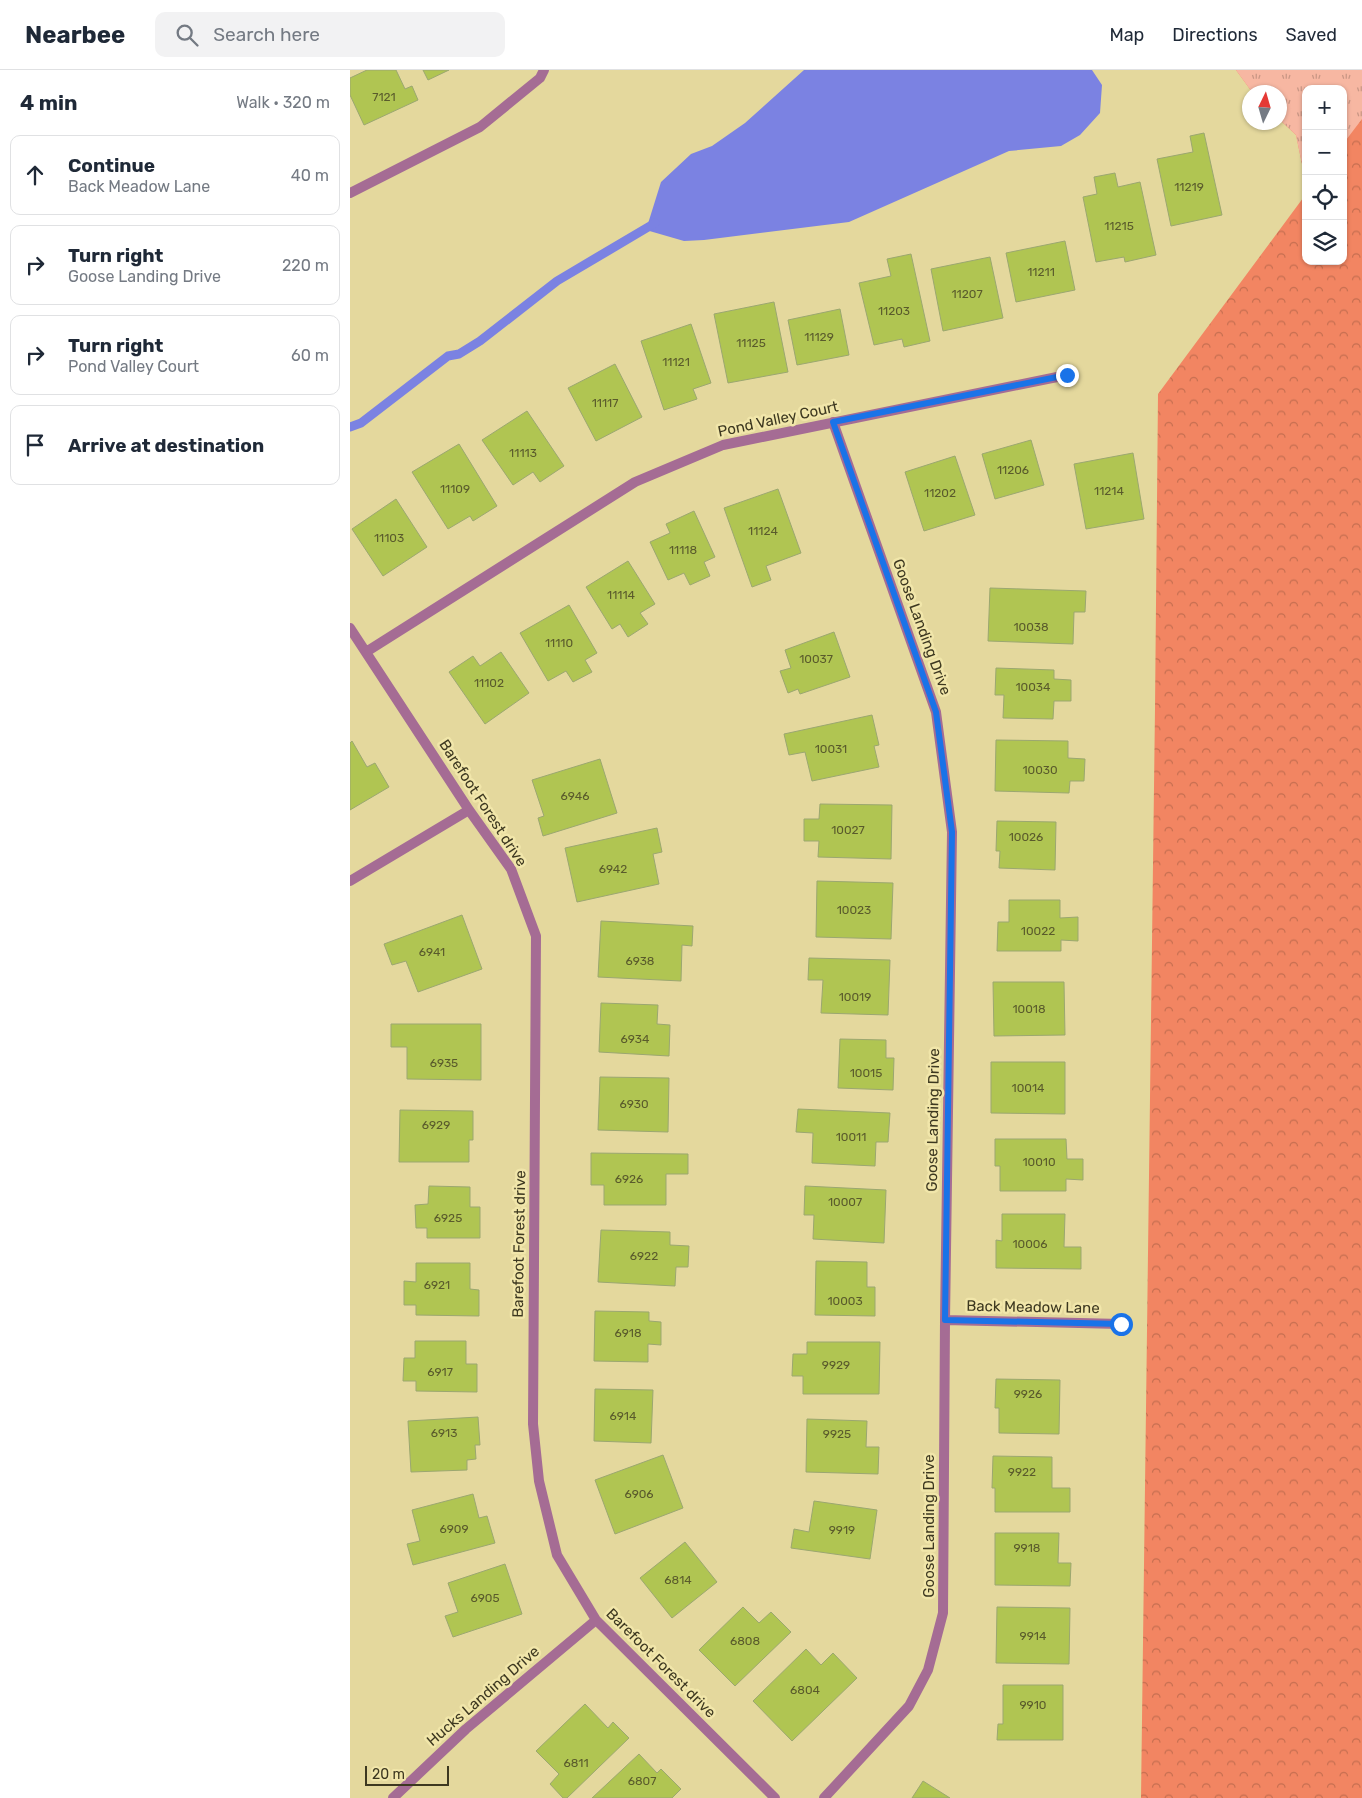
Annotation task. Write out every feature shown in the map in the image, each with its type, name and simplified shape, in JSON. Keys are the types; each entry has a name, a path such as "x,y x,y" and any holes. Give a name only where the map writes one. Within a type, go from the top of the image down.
{"street":[{"path":"350,193 480,127 540,78 544,70"},
{"name":"Pond Valley Court","path":"366,652 635,482 723,444 1067,375"},
{"name":"Goose Landing Drive","path":"824,1798 909,1706 928,1670 943,1613 952,832 936,712 833,422"},
{"path":"350,628 366,652"},
{"name":"Barefoot Forest drive","path":"366,652 469,810 511,869 536,936 532,1424 539,1481 557,1555 596,1620 775,1798"},
{"path":"350,881 469,810"},
{"name":"Back Meadow Lane","path":"945,1320 1121,1324"},
{"name":"Hucks Landing Drive","path":"393,1798 466,1728 596,1620"}],"green space":[{"path":"1236,70 1362,70 1362,1798 1141,1798 1158,394 1302,199 1302,265 1347,265 1347,85 1302,85 1302,164 1296,135 1287,127 1287,85 1247,85"},
{"path":"1236,70 1362,70 1362,119 1347,139 1347,85 1302,85 1302,164 1296,135 1287,127 1287,85 1247,85"}],"water":[{"path":"804,70 1092,70 1102,85 1100,113 1080,135 1061,146 1009,151 849,222 684,241 646,230 661,182 691,154 712,146 745,123"}],"building":[{"path":"367,70 396,70 405,89 412,86 418,100 364,125 350,95 350,78"},
{"path":"423,70 449,70 428,80"},
{"path":"1204,133 1222,215 1171,226 1157,159 1193,152 1190,136"},
{"path":"1115,173 1118,187 1140,182 1156,255 1125,262 1124,257 1096,262 1083,197 1097,194 1094,177"},
{"path":"1065,241 1075,290 1016,302 1006,253"},
{"path":"911,254 930,341 904,347 902,339 874,345 859,283 891,276 887,259"},
{"path":"990,257 1003,318 943,331 931,269"},
{"path":"774,302 788,372 728,383 714,314"},
{"path":"840,309 849,355 797,365 788,320"},
{"path":"691,324 711,383 693,389 697,399 664,410 641,341"},
{"path":"615,364 642,417 596,441 568,388"},
{"path":"527,411 564,466 540,482 533,472 513,485 482,440"},
{"path":"1031,440 1044,485 995,499 982,454"},
{"path":"459,444 497,506 473,521 470,516 448,529 412,472"},
{"path":"1133,453 1144,519 1086,529 1074,464"},
{"path":"955,456 975,515 924,531 905,472"},
{"path":"778,489 801,553 766,566 771,580 752,587 724,508"},
{"path":"396,499 427,547 383,576 352,529"},
{"path":"694,511 715,557 704,562 710,576 690,585 684,573 668,580 650,542 670,533 666,524"},
{"path":"628,561 655,604 640,613 648,624 628,637 620,624 612,629 586,587"},
{"path":"990,588 1086,591 1085,612 1074,612 1073,644 988,641"},
{"path":"569,605 597,653 585,660 592,672 573,682 566,671 548,681 520,633"},
{"path":"834,632 850,677 800,694 798,689 788,693 780,671 791,668 785,650"},
{"path":"501,652 529,693 485,724 449,672 473,656 480,666"},
{"path":"996,668 1054,670 1054,679 1071,680 1071,701 1054,701 1053,719 1003,718 1004,695 995,695"},
{"path":"872,715 879,745 874,746 879,767 812,781 805,752 789,755 784,734"},
{"path":"996,740 1068,741 1068,758 1085,759 1084,781 1070,781 1069,793 995,791"},
{"path":"352,741 367,767 375,763 389,787 350,810 350,743"},
{"path":"600,759 617,813 543,836 538,818 544,816 532,780"},
{"path":"820,804 892,805 891,859 818,857 819,841 804,841 804,819 819,819"},
{"path":"997,821 1056,822 1055,870 999,868 1000,851 996,851"},
{"path":"657,828 662,852 653,854 659,884 577,902 565,848"},
{"path":"817,881 893,883 891,939 816,937"},
{"path":"1009,900 1060,900 1060,918 1078,917 1078,941 1061,940 1061,951 997,951 998,922 1009,922"},
{"path":"462,915 482,969 418,992 406,961 392,965 384,944"},
{"path":"601,921 693,926 692,946 682,945 681,981 598,977"},
{"path":"809,958 890,960 888,1015 821,1013 823,980 808,980"},
{"path":"993,982 1064,982 1065,1035 994,1036"},
{"path":"601,1003 658,1005 657,1024 670,1025 669,1056 599,1052"},
{"path":"391,1024 481,1024 481,1080 407,1079 407,1047 391,1047"},
{"path":"840,1039 886,1040 886,1058 894,1058 893,1090 838,1088"},
{"path":"991,1062 1065,1062 1065,1114 991,1113"},
{"path":"600,1077 669,1078 668,1132 598,1130"},
{"path":"798,1109 890,1113 888,1142 876,1142 875,1166 812,1163 813,1133 796,1132"},
{"path":"400,1110 473,1111 473,1140 469,1140 469,1162 399,1162"},
{"path":"995,1139 1066,1139 1067,1159 1083,1159 1083,1180 1066,1179 1066,1191 1000,1191 1000,1166 995,1166"},
{"path":"591,1153 688,1154 688,1174 666,1174 666,1205 604,1205 604,1185 591,1185"},
{"path":"429,1186 470,1187 470,1207 480,1207 480,1238 427,1238 427,1228 416,1228 415,1205 428,1204"},
{"path":"805,1186 886,1190 884,1243 813,1239 814,1215 804,1215"},
{"path":"1002,1214 1065,1214 1064,1247 1081,1247 1081,1269 996,1268 996,1240 1002,1241"},
{"path":"601,1230 670,1232 670,1245 689,1246 688,1267 676,1267 675,1286 598,1282"},
{"path":"816,1261 867,1262 867,1287 875,1287 875,1316 815,1315"},
{"path":"416,1263 470,1263 470,1289 479,1290 479,1316 416,1315 416,1305 404,1305 404,1281 416,1282"},
{"path":"595,1311 649,1312 649,1321 661,1322 661,1345 648,1344 648,1362 594,1361"},
{"path":"415,1341 466,1341 466,1364 477,1364 477,1392 416,1391 416,1381 403,1381 404,1358 415,1358"},
{"path":"807,1342 880,1342 879,1394 803,1394 803,1376 792,1376 793,1354 807,1354"},
{"path":"996,1379 1060,1380 1059,1434 999,1433 999,1408 995,1408"},
{"path":"595,1389 653,1390 651,1443 594,1441"},
{"path":"478,1417 480,1445 475,1445 476,1459 467,1460 467,1470 411,1472 408,1421"},
{"path":"807,1419 867,1421 866,1447 879,1447 878,1474 806,1472"},
{"path":"663,1455 683,1508 615,1534 595,1480"},
{"path":"993,1456 1052,1457 1052,1488 1070,1488 1070,1512 995,1512 995,1488 992,1488"},
{"path":"473,1494 479,1518 487,1516 495,1543 413,1565 407,1544 420,1541 412,1510"},
{"path":"814,1501 877,1510 870,1559 791,1548 794,1529 809,1532"},
{"path":"995,1533 1059,1533 1058,1563 1071,1563 1070,1586 995,1585"},
{"path":"685,1542 717,1582 672,1618 640,1578"},
{"path":"505,1564 522,1614 453,1637 445,1616 458,1612 448,1583"},
{"path":"743,1607 759,1623 771,1612 791,1632 735,1686 699,1650"},
{"path":"997,1607 1070,1608 1069,1664 996,1663"},
{"path":"806,1649 821,1665 833,1653 857,1678 792,1741 753,1701"},
{"path":"1003,1685 1063,1685 1063,1740 997,1740 998,1724 1003,1724"},
{"path":"585,1704 608,1728 613,1722 629,1738 567,1798 563,1798 550,1784 559,1774 536,1751"},
{"path":"639,1754 657,1773 661,1769 681,1789 672,1798 592,1798"},
{"path":"923,1781 950,1798 912,1798"}],"waterway":[{"path":"350,427 361,423 448,356 459,354 480,341 557,281 655,223"}],"route":[{"path":"1067,375 833,422 936,712 952,832 945,1320 1121,1324"}]}
